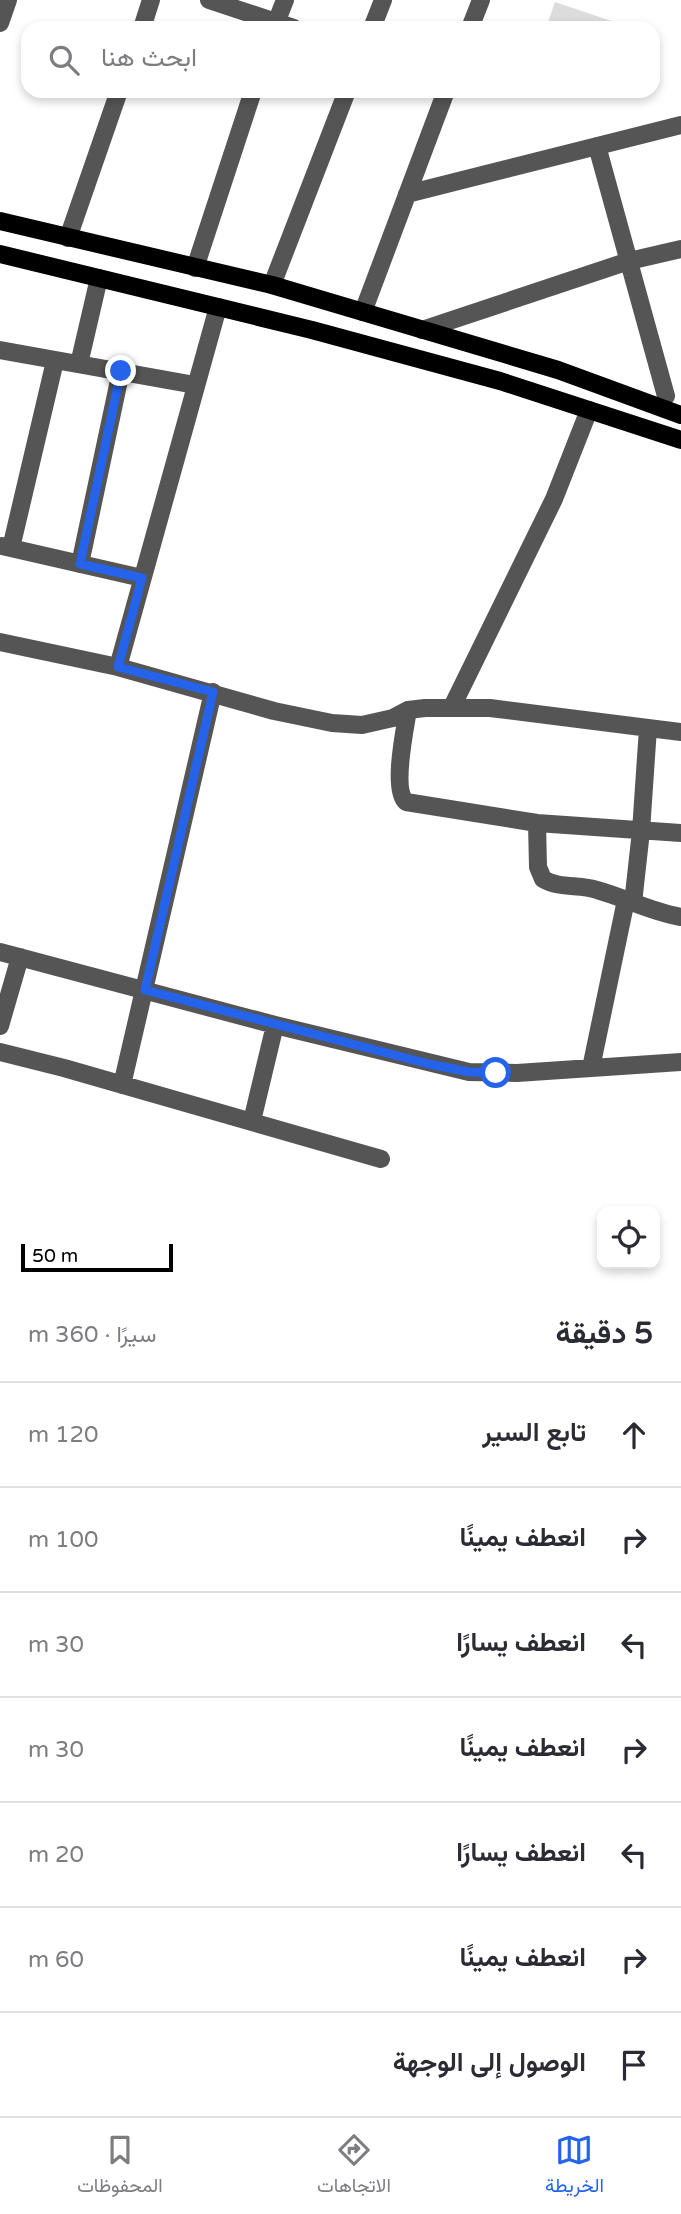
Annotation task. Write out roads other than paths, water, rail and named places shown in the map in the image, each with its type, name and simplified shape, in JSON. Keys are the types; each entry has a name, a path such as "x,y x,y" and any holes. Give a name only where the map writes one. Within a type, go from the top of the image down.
{"main road":[{"path":"0,221 272,285 558,370 681,415"},
{"path":"0,254 218,307 500,381 681,440"}],"street":[{"path":"0,23 8,0"},
{"path":"144,21 151,0"},
{"path":"209,0 264,21"},
{"path":"277,21 285,0"},
{"path":"375,21 383,0"},
{"path":"473,21 481,0"},
{"path":"68,238 117,98"},
{"path":"195,268 251,98"},
{"path":"272,285 344,98"},
{"path":"363,312 443,98"},
{"path":"407,194 681,125"},
{"path":"597,146 629,261 673,394 642,402"},
{"path":"422,331 629,261 681,249"},
{"path":"79,364 99,278"},
{"path":"118,667 218,307"},
{"path":"0,350 195,385"},
{"path":"55,361 6,546 142,578"},
{"path":"80,564 121,371"},
{"path":"452,707 554,499 589,410"},
{"path":"0,642 118,667 274,711 332,723 362,726 393,718 408,710 452,707 490,708 681,732"},
{"path":"122,1085 213,692"},
{"path":"408,710 400,773 403,800 414,805 537,823 681,832"},
{"path":"591,1068 629,902 641,831 648,728"},
{"path":"537,823 538,867 543,879 558,886 594,888 651,911 681,917"},
{"path":"0,952 275,1025 469,1072 517,1073 681,1062"},
{"path":"0,1026 20,957"},
{"path":"252,1121 275,1025"},
{"path":"0,1052 252,1121 381,1160"}]}
